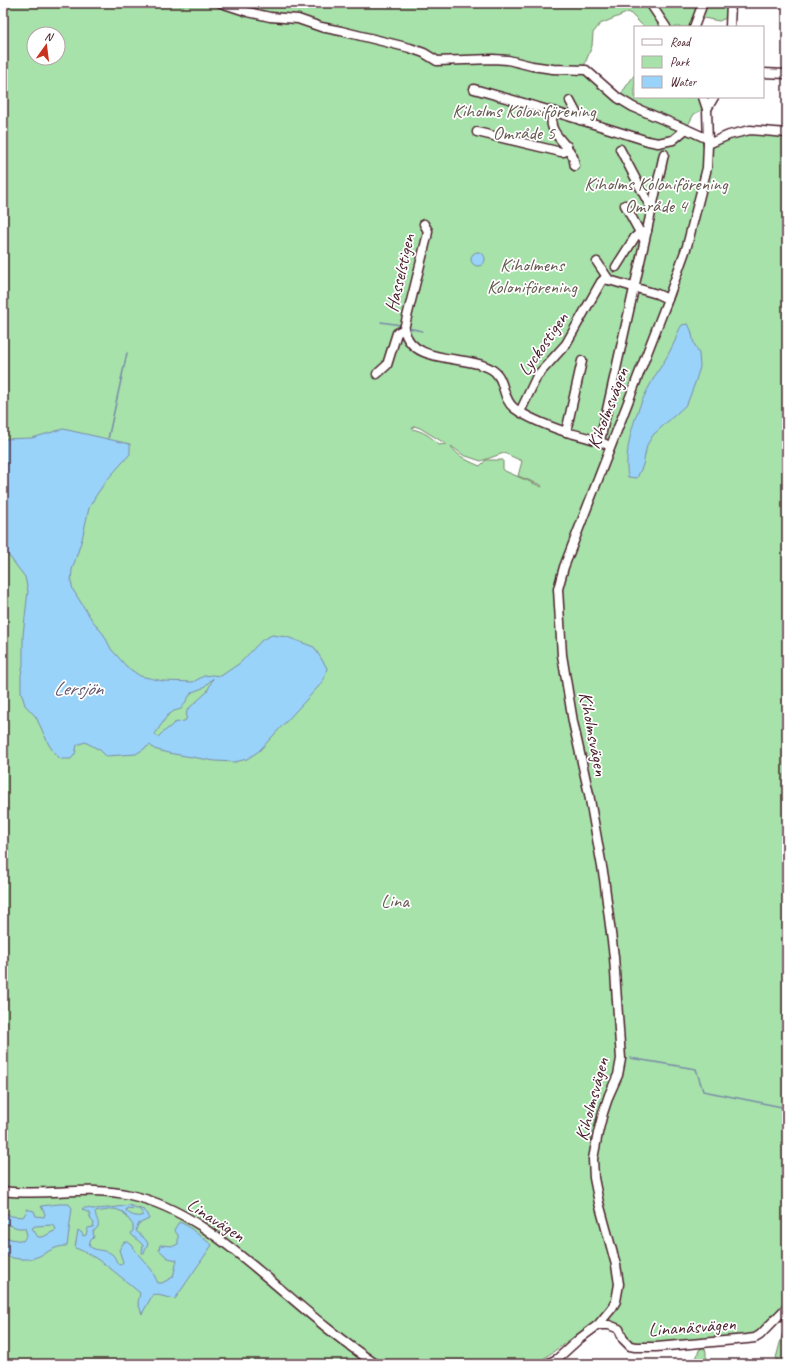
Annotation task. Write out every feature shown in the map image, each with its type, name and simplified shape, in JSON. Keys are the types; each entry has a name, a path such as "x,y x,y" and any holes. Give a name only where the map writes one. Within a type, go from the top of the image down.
{"street":[{"path":"221,3 248,12 270,17 298,19 321,27 348,32 410,48 424,53 437,61 493,59 508,60 553,69 586,70 623,101 686,129 708,141 750,130 787,133"},
{"path":"650,3 665,26"},
{"path":"694,26 703,3"},
{"path":"730,26 732,3"},
{"path":"764,74 787,74"},
{"path":"474,89 658,143 673,140 686,129"},
{"name":"Kiholmsvägen","path":"548,1364 557,1359 579,1339 598,1325 616,1301 618,1284 616,1265 594,1178 593,1159 601,1120 609,1095 618,1075 621,1059 614,957 608,904 589,794 573,722 562,655 558,589 564,567 668,300 687,246 707,168 707,109 703,98"},
{"path":"707,109 713,98"},
{"path":"570,101 580,120"},
{"path":"555,112 551,119 552,127 574,157 575,166"},
{"path":"477,132 561,152 566,150 567,146"},
{"path":"620,149 652,210"},
{"path":"600,441 645,242 644,232 652,210 664,154"},
{"path":"625,204 644,232"},
{"name":"Hasselstigen","path":"424,224 428,231 427,237 404,329 409,340 420,350 433,355 477,364 491,369 498,374 511,406 520,412 566,432 600,441 610,446"},
{"path":"616,268 636,237 644,232"},
{"path":"597,262 609,280 657,294 668,300"},
{"name":"Lyckostigen","path":"520,412 536,376 566,344 601,282 604,279 609,280"},
{"name":"Hasselstigen","path":"377,374 387,365 397,333 404,329"},
{"path":"566,432 582,361"},
{"name":"Linavägen","path":"3,1191 34,1193 82,1191 117,1192 141,1198 177,1213 199,1224 221,1239 329,1330 376,1364"},
{"name":"Linanäsvägen","path":"598,1325 609,1325 619,1329 623,1339 630,1346 635,1347 656,1347 747,1339 755,1338 760,1335 787,1307"}],"green space":[{"name":"Lina","path":"3,3 731,3 731,16 719,21 698,17 694,26 643,26 629,12 600,24 593,33 592,46 584,66 618,98 634,75 634,98 703,98 704,109 694,114 686,129 705,141 706,156 684,246 662,310 668,312 675,295 712,162 708,144 742,131 787,133 787,1302 765,1326 749,1336 657,1345 631,1343 624,1336 599,1322 595,1322 536,1364 3,1364","holes":["414,426 446,444 439,445 427,435 412,429","451,446 463,455 481,461 504,453 522,461 518,476 541,485 542,487 505,471 503,469 503,460 486,460 480,466 464,458"]},
{"path":"787,1317 787,1364 776,1364 776,1358"},
{"path":"704,1347 706,1357 714,1364 688,1364 696,1359 699,1350"}],"water":[{"path":"478,252 483,254 485,259 483,264 478,266 473,264 471,259 473,254"},
{"path":"688,324 699,354 700,367 687,404 653,435 647,445 643,465 637,478 628,477 627,454 629,442 640,406 653,380 671,350 680,328 682,325"},
{"name":"Lersjön","path":"63,429 130,444 130,454 106,481 89,508 82,539 72,570 71,581 73,590 92,620 104,635 111,649 127,667 140,676 163,681 193,682 204,676 221,676 240,663 262,640 272,635 287,637 314,647 327,668 324,679 259,751 247,759 235,762 215,761 168,753 154,749 150,745 136,754 106,756 100,750 85,742 77,745 75,754 71,759 61,759 55,754 49,745 36,717 25,705 21,692 23,635 28,591 25,577 3,548 3,439 32,438","holes":["213,678 207,692 187,710 186,720 174,723 158,737 156,736 155,734 167,716 174,711 181,709 192,692 203,688"]},
{"path":"69,1204 72,1208 67,1246 55,1248 37,1257 29,1259 3,1255 3,1236 23,1241 27,1235 25,1228 18,1228 3,1223 3,1213 11,1216 23,1217 27,1211 26,1209 34,1211 36,1216 44,1217 45,1214 41,1206","holes":["52,1225 56,1230 43,1237 38,1237 32,1228 35,1226"]},
{"path":"128,1205 144,1210 148,1214 149,1219 138,1224 136,1231 146,1240 148,1244 144,1253 142,1253 143,1245 131,1234 133,1225 123,1212 115,1209 95,1212 98,1227 93,1231 94,1237 90,1241 89,1246 111,1253 118,1264 121,1265 123,1262 119,1250 124,1242 128,1242 151,1269 158,1283 162,1283 173,1277 177,1260 168,1258 159,1250 160,1245 174,1246 178,1244 178,1235 174,1230 179,1222 186,1225 212,1245 175,1299 153,1294 142,1314 138,1303 140,1293 100,1261 75,1248 78,1230 83,1236 86,1235 88,1228 93,1227 94,1223 91,1220 89,1213 82,1209 83,1208 96,1209","holes":["127,1208 139,1209 143,1214 142,1216 133,1215 126,1211"]}],"waterway":[{"path":"381,322 401,325"},
{"path":"408,328 422,331"},
{"path":"108,439 127,353"},
{"path":"630,1058 696,1069 703,1091 787,1108"}],"park label":[{"name":"Kiholms Koloniförening Område 5","path":"524,122"},
{"name":"Kiholms Koloniförening Område 4","path":"656,195"},
{"name":"Kiholmens Koloniförening","path":"532,276"}]}
